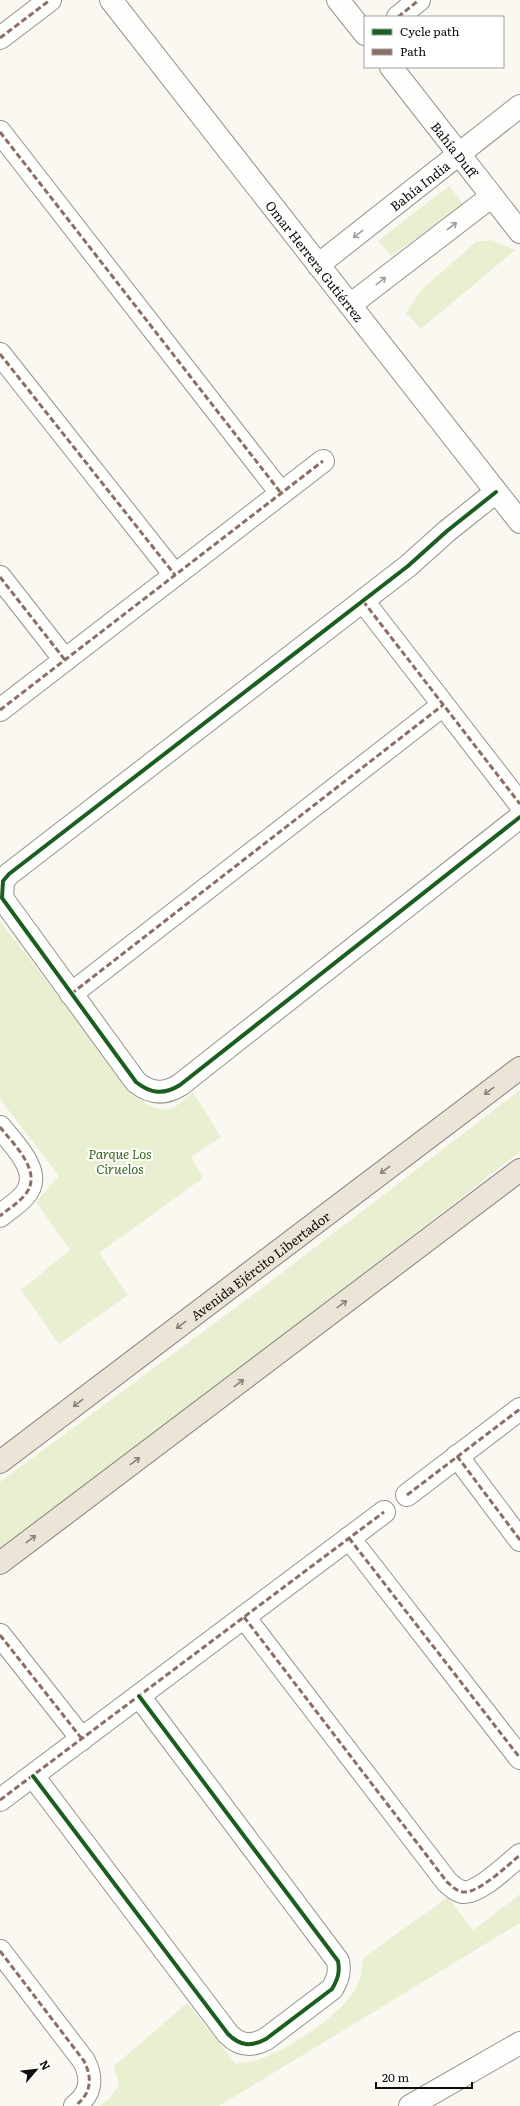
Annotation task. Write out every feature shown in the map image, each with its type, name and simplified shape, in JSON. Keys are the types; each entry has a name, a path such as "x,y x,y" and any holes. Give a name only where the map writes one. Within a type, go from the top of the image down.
{"main road":[{"name":"Avenida Ejército Libertador","path":"0,1462 520,1068"},
{"path":"0,1563 520,1170"}],"street":[{"path":"0,38 50,0"},
{"name":"Omar Herrera Gutiérrez","path":"111,0 520,522"},
{"path":"338,0 364,33"},
{"path":"399,16 419,0"},
{"name":"Bahía Duff","path":"392,68 520,232"},
{"name":"Bahía India","path":"318,265 520,106"},
{"path":"0,132 281,493"},
{"path":"350,305 492,196"},
{"path":"0,354 176,575"},
{"path":"0,710 323,461"},
{"path":"496,492 457,522 408,566 9,874 3,881 2,898 6,906 136,1082 145,1089 155,1093 172,1090 520,816"},
{"path":"0,577 65,660"},
{"path":"363,601 520,804"},
{"path":"71,994 443,705"},
{"path":"0,1127 29,1166 32,1181 25,1195 0,1216"},
{"path":"407,1495 520,1409"},
{"path":"457,1456 520,1540"},
{"path":"0,1800 384,1512"},
{"path":"349,1538 520,1758"},
{"path":"244,1617 447,1882 454,1888 463,1892 477,1889 520,1855"},
{"path":"0,1635 82,1739"},
{"path":"33,1776 228,2034 236,2041 246,2045 257,2044 266,2039 332,1989 337,1981 340,1971 338,1961 139,1696"},
{"path":"0,1951 84,2061 89,2071 90,2082 88,2090 84,2098 75,2106"},
{"path":"410,2106 520,2043"}],"green space":[{"path":"449,186 464,205 391,256 378,241"},
{"path":"492,240 515,250 421,329 406,313 423,288 476,242"},
{"name":"Parque Los Ciruelos","path":"0,921 136,1097 153,1107 166,1110 185,1100 193,1092 221,1137 191,1157 203,1178 99,1253 128,1295 59,1344 21,1290 70,1250 36,1202 59,1176 0,1099"},
{"path":"520,1090 520,1152 250,1361 0,1549 0,1482 266,1285"},
{"path":"520,1894 520,1923 219,2106 100,2106 110,2098 119,2084 114,2066 187,2003 236,2064 257,2060 270,2055 300,2039 331,2016 354,1991 361,1977 363,1958 448,1897 473,1930"}],"marked path":[{"path":"0,38 50,0"},
{"path":"399,16 419,0"},
{"path":"0,132 281,493"},
{"path":"0,354 175,575"},
{"path":"0,710 323,461"},
{"path":"0,577 65,660"},
{"path":"363,601 520,804"},
{"path":"71,994 443,705"},
{"path":"0,1127 25,1160 31,1178 30,1187 24,1196 0,1216"},
{"path":"407,1495 520,1409"},
{"path":"457,1456 520,1540"},
{"path":"0,1800 384,1512"},
{"path":"349,1538 520,1758"},
{"path":"244,1617 447,1882 458,1891 469,1891 493,1878 520,1855"},
{"path":"0,1635 82,1739"},
{"path":"0,1951 84,2061 89,2074 89,2086 84,2096 75,2106"}],"cycle path":[{"path":"496,492 447,531 408,566 9,874 3,881 2,898 136,1082 152,1091 163,1092 180,1085 520,817"},
{"path":"33,1776 228,2034 237,2041 246,2044 261,2042 266,2039 332,1989 338,1975 338,1961 139,1696"}]}
